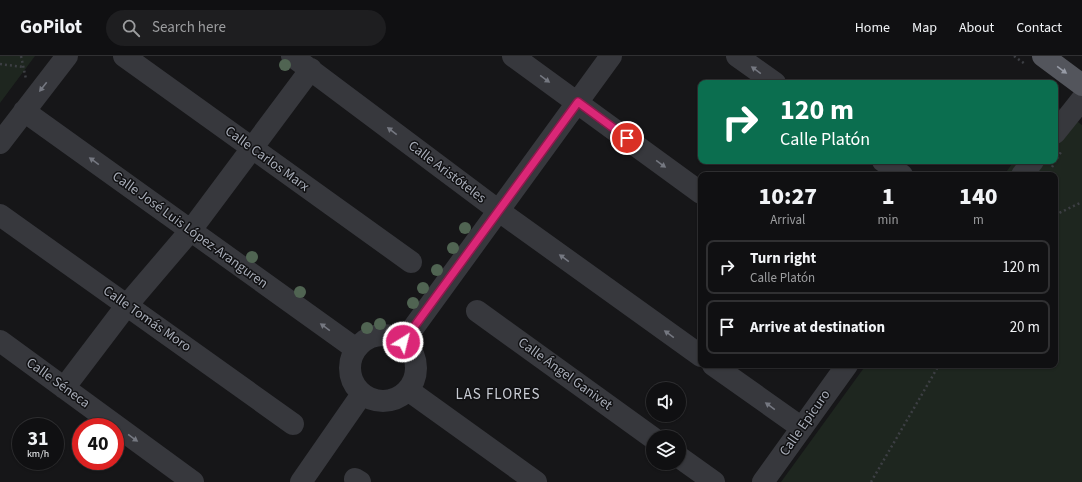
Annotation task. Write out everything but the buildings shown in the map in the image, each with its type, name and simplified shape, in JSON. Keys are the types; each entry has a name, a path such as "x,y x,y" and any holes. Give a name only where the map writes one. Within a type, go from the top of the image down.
{"main road":[{"path":"1043,56 1082,85"}],"street":[{"path":"0,143 67,56"},
{"name":"Calle Carlos Marx","path":"124,56 411,262"},
{"name":"Calle Aristóteles","path":"292,56 499,211 698,354"},
{"path":"513,56 698,191"},
{"path":"403,342 611,56"},
{"path":"737,56 771,80"},
{"path":"64,388 127,305 191,230 311,69"},
{"path":"1058,129 1082,99"},
{"name":"Calle José Luis López-Aranguren","path":"24,111 356,349"},
{"path":"887,164 898,172"},
{"path":"1024,172 1031,164"},
{"name":"Calle Tomás Moro","path":"0,215 293,424"},
{"name":"Calle Ángel Ganivet","path":"477,311 646,433"},
{"path":"385,336 403,342 412,352 416,364 415,375 408,390 393,400 377,401 362,394 357,388 351,375 352,358 356,349 363,342 373,337 385,336"},
{"name":"Calle Séneca","path":"0,341 193,482"},
{"path":"717,368 802,428"},
{"name":"Calle Epicuro","path":"763,482 845,368"},
{"path":"408,390 536,482"},
{"path":"301,482 362,394"},
{"path":"686,462 714,482"}],"path":[{"path":"0,64 23,67"},
{"path":"1058,214 1082,202"},
{"path":"871,482 937,368"}],"shaded area":[{"path":"0,56 35,56 0,103"},
{"path":"1058,107 1082,125 1082,482 781,482 864,368 1058,368 1058,172 1006,172 1012,164 1058,164"}],"district":[{"name":"LAS FLORES","path":"498,394"}],"route":[{"path":"403,342 578,102 627,138"}]}
